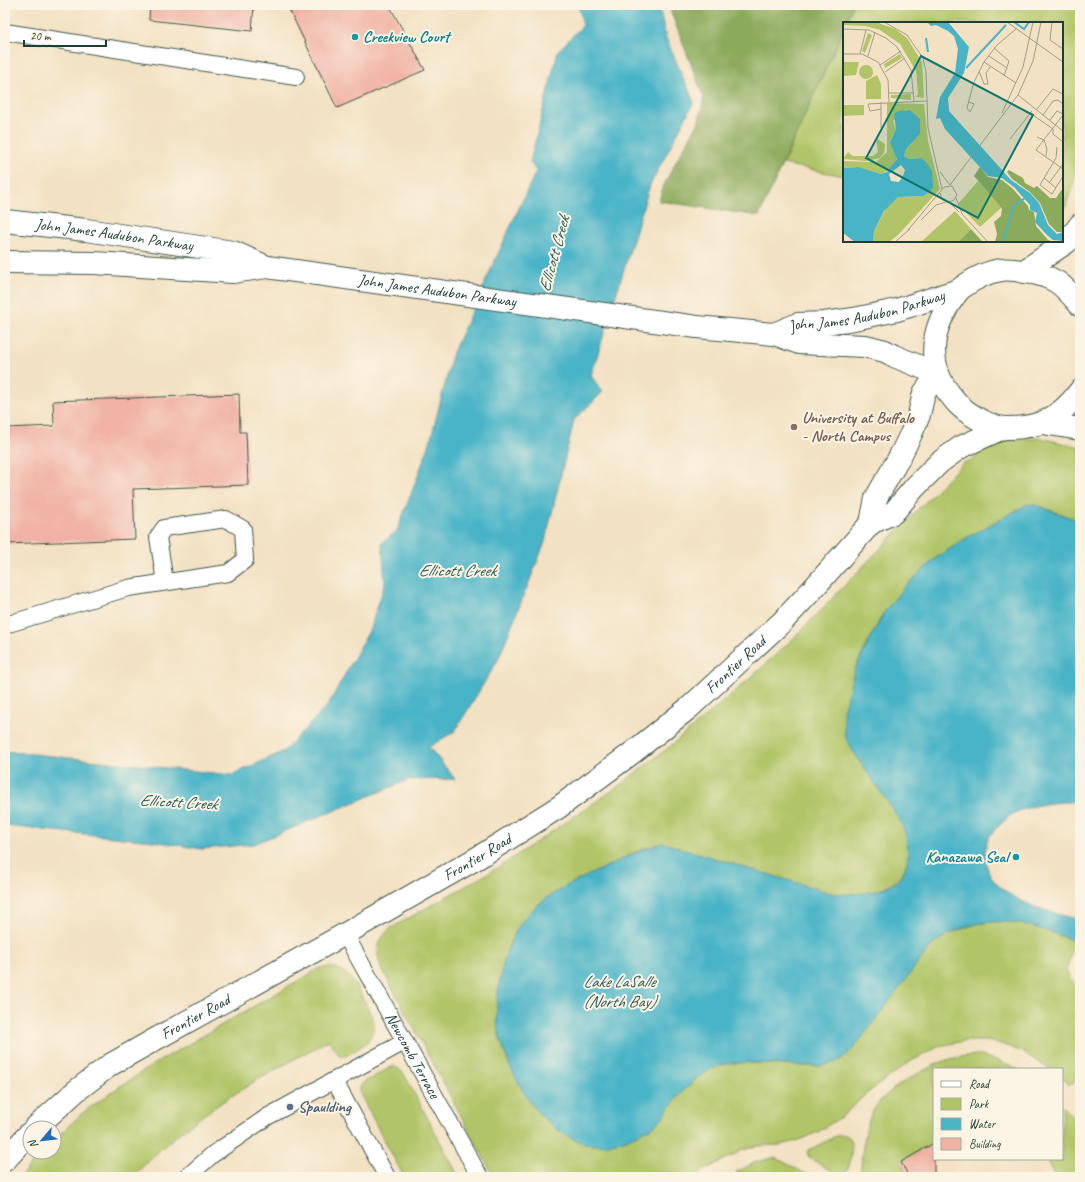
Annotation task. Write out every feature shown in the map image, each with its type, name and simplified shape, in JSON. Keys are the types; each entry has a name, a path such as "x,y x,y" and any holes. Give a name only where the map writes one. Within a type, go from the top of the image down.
{"main road":[{"name":"John James Audubon Parkway","path":"5,221 86,230 233,252 267,267 697,327 774,334 799,343 850,345 877,348 938,374"},
{"path":"1024,271 1067,242 1080,225"},
{"name":"John James Audubon Parkway","path":"5,262 94,263 232,272 267,267"},
{"path":"1080,305 1068,291 1057,282 1035,273 1012,270 994,272 976,279 959,290 943,314 936,334 934,357 938,374 952,397 968,413 988,423 1003,428 1024,427 1043,423 1062,411 1071,403 1080,391"},
{"name":"John James Audubon Parkway","path":"774,334 798,324 824,323 891,312 959,290"},
{"path":"871,523 876,498 911,434 919,415 924,393 938,374"},
{"path":"1043,423 1080,429"},
{"name":"Frontier Road","path":"44,1120 76,1091 110,1065 345,934 499,845 559,807 632,753 690,707 782,622 871,523 893,513 929,472 951,453 974,440 1003,428"},
{"path":"5,1160 22,1142"}],"lane":[{"path":"5,32 296,77"},
{"path":"5,625 128,588 228,573 245,560 243,529 226,519 164,528 158,537 165,582"},
{"name":"Newcomb Terrace","path":"345,934 480,1177"},
{"path":"187,1177 212,1155 267,1117 404,1042"},
{"path":"334,1080 387,1177"}],"green space":[{"path":"670,5 853,5 846,22 843,22 843,30 759,216 659,201 663,187 698,124 704,98 671,12"},
{"path":"853,5 1080,5 1080,164 1063,214 1063,22 846,22"},
{"path":"843,30 843,176 783,164"},
{"path":"1012,438 1041,438 1080,447 1080,521 1033,504 1026,505 968,537 936,558 904,587 883,614 865,648 855,669 843,711 905,831 908,849 907,863 902,874 894,882 884,888 872,892 859,894 834,894 670,845 644,848 546,898 510,941 501,973 497,1020 499,1036 508,1062 519,1083 685,1089 706,1072 724,1064 757,1063 789,1066 820,1066 834,1063 931,946 951,934 973,925 997,921 1008,921 1034,927 1075,941 1066,971 1080,993 1080,1072 1075,1082 1068,1085 1063,1080 1063,1068 1047,1068 1023,1052 1001,1044 985,1041 964,1041 940,1046 908,1063 866,1094 844,1115 818,1132 797,1141 781,1145 756,1146 743,1150 691,1177 494,1177 381,967 378,951 383,937 391,928 499,867 613,790 672,745 747,681 798,634 961,464 970,462 982,451"},
{"path":"320,968 335,968 341,970 351,978 367,1005 373,1020 372,1033 363,1045 347,1055 340,1056 329,1040 276,1069 250,1084 200,1117 154,1155 133,1177 20,1177 35,1160 62,1160 62,1132 81,1114 156,1063"},
{"path":"977,1055 1000,1061 1016,1068 933,1068 933,1144 901,1162 907,1174 901,1177 861,1177 862,1153 865,1134 870,1117 878,1103 894,1088 925,1070 948,1060"},
{"path":"393,1066 404,1074 459,1177 404,1177 360,1094 360,1087 364,1082"},
{"path":"1063,1106 1080,1127 1080,1177 1055,1177 1046,1160 1063,1160"},
{"path":"838,1135 846,1135 852,1142 849,1167 844,1174 840,1176 809,1158 807,1153 809,1150"},
{"path":"773,1158 778,1159 812,1177 739,1177 736,1172 756,1162"}],"water":[{"name":"Ellicott Creek","path":"578,5 659,5 666,38 694,102 650,185 591,376 603,392 574,420 545,542 498,660 455,731 429,747 455,779 408,780 254,844 202,849 152,841 5,826 5,751 232,775 284,751 328,705 369,631 385,584 382,543 397,531 429,446 453,352 536,171 530,162 558,51 583,25"},
{"name":"Lake LaSalle (North Bay)","path":"1033,504 1080,521 1080,802 1045,804 1027,808 1011,815 991,834 986,844 985,858 993,879 999,886 1017,899 1037,908 1080,920 1080,943 1022,924 986,922 968,926 950,934 931,946 855,1047 840,1060 820,1066 744,1062 730,1063 716,1067 702,1074 690,1084 662,1118 653,1126 626,1139 612,1143 594,1145 583,1143 566,1135 556,1128 538,1112 522,1089 514,1075 502,1046 499,1032 497,1008 500,980 507,951 519,925 527,915 543,901 570,884 631,855 663,843 834,894 857,894 875,891 891,886 896,882 902,875 907,860 908,851 905,834 899,819 851,748 845,736 843,711 855,669 883,614 904,587 936,558 968,537 1026,505"}],"building":[{"path":"150,5 254,5 252,31 149,20"},
{"name":"Creekview Court","path":"287,5 389,5 425,70 337,108"},
{"path":"239,394 240,432 246,432 248,485 133,489 135,539 5,544 5,428 54,426 53,401"},
{"path":"933,1144 934,1177 909,1177 901,1162"}],"place":[{"name":"Creekview Court","path":"355,37"},
{"name":"University at Buffalo - North Campus","path":"794,427"},
{"name":"Kanazawa Seal","path":"1016,857"},
{"name":"Spaulding","path":"290,1107"}]}
